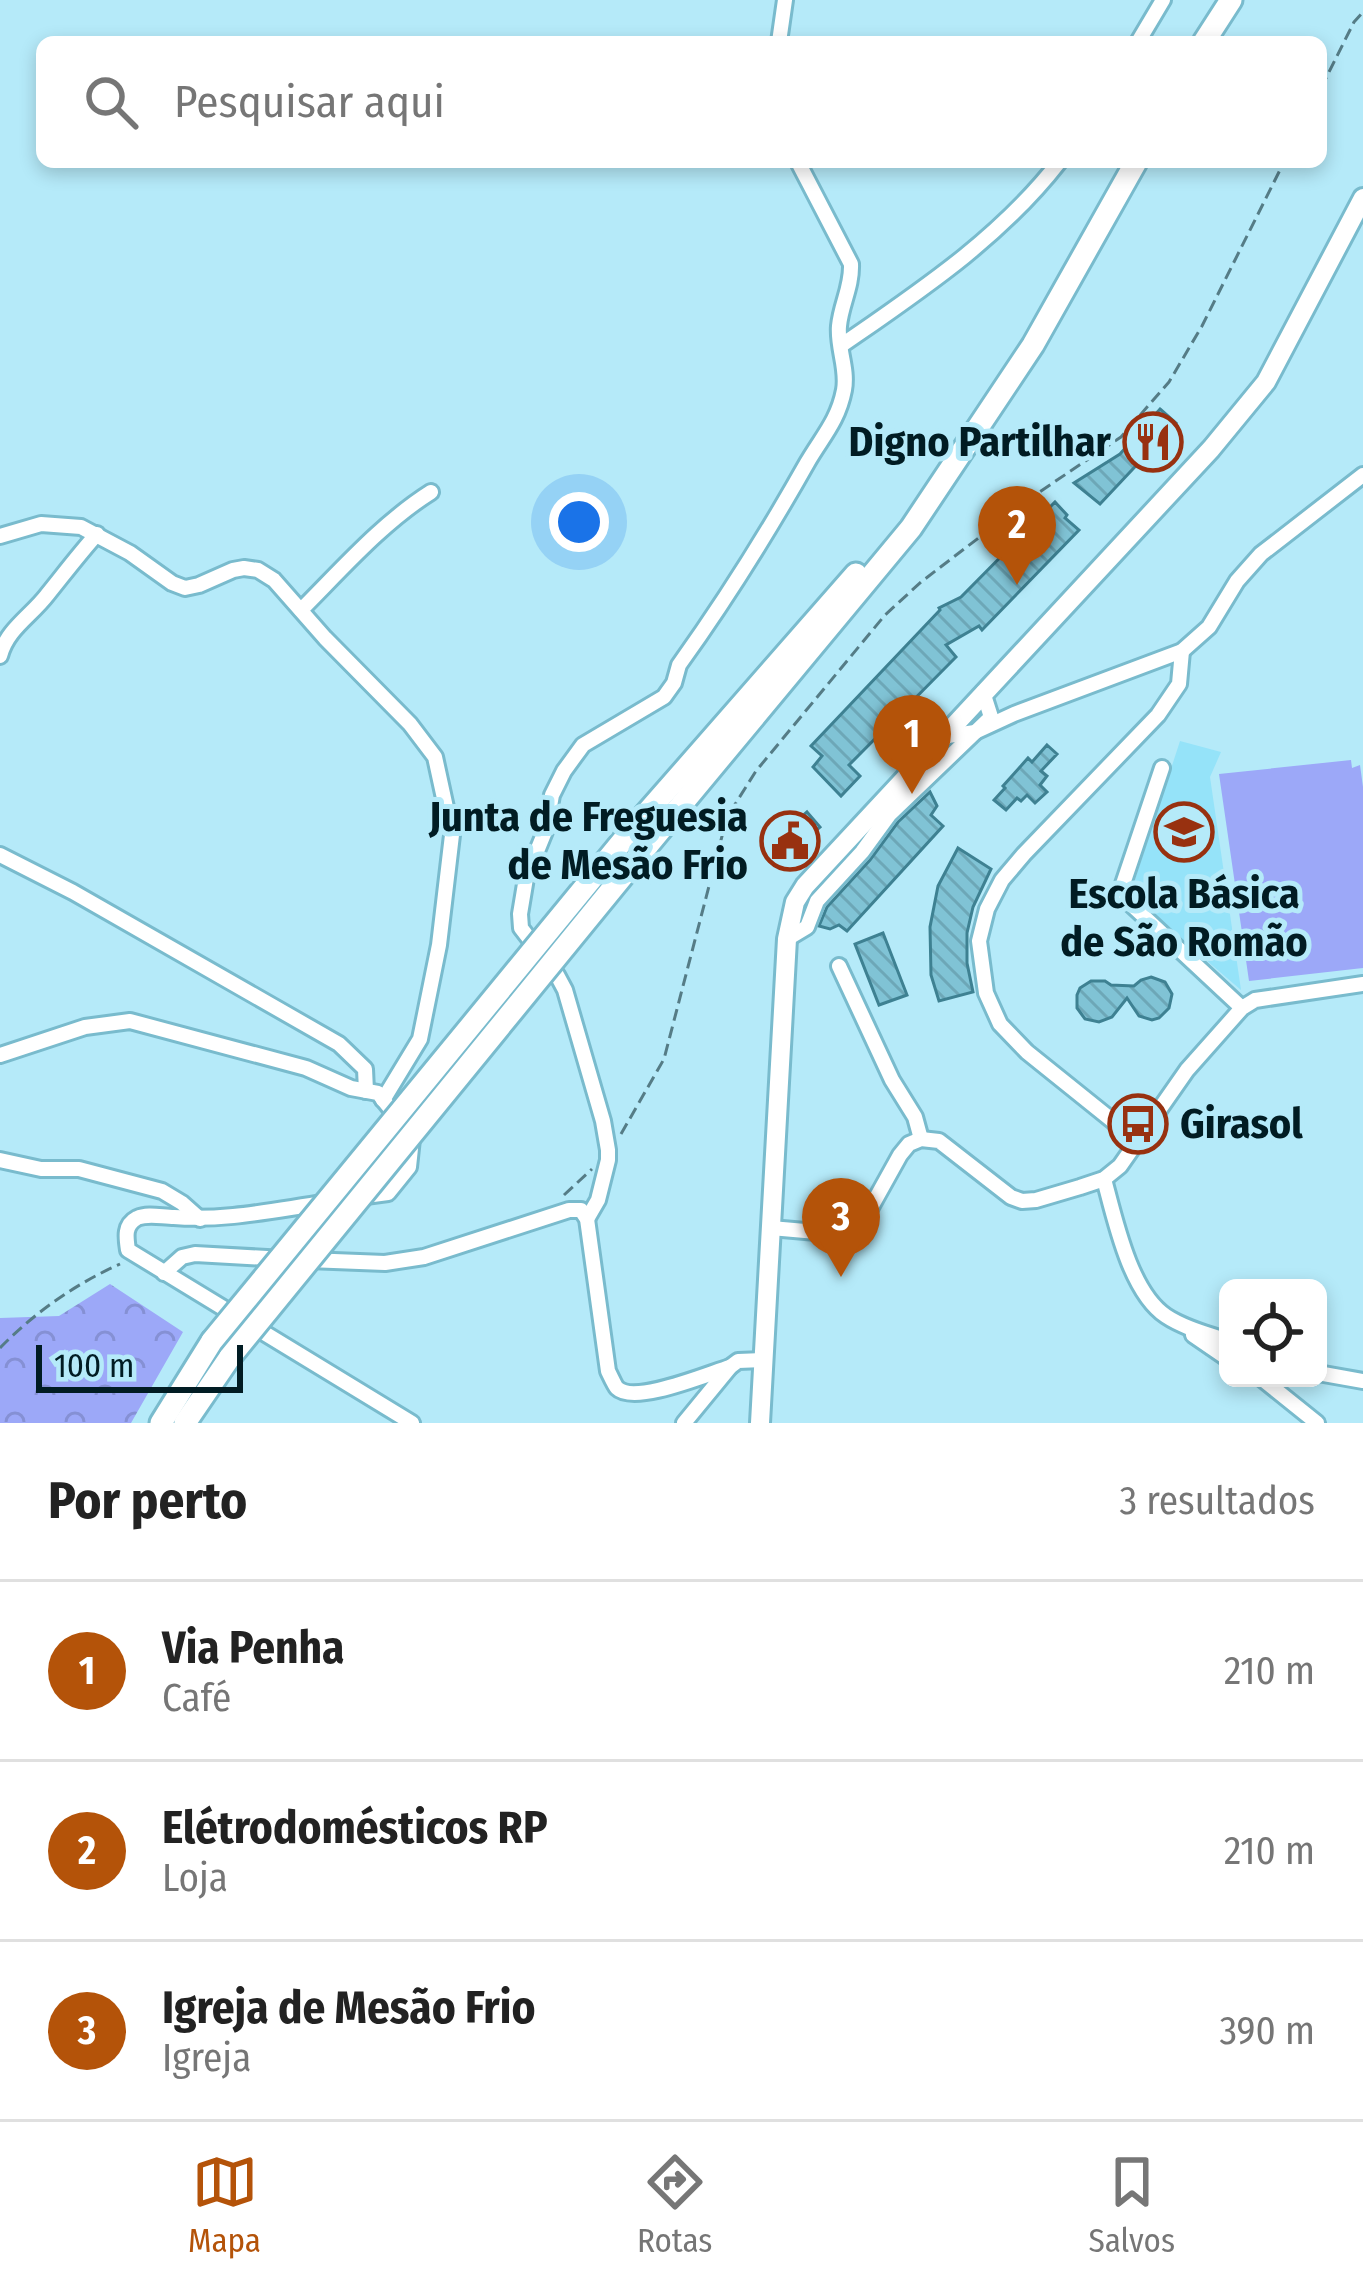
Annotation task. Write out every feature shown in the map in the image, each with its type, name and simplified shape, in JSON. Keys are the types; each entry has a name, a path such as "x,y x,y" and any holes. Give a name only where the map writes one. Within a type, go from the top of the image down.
{"highway":[{"path":"1195,36 1216,0"},
{"path":"1208,36 1231,0"},
{"path":"185,1423 230,1357 639,838 935,474 1017,356 1121,168"},
{"path":"161,1423 212,1341 639,838 911,528 1033,345 1133,168"}],"main road":[{"path":"760,1423 787,940 795,902 805,886 901,793 941,737 1211,449 1266,382 1363,198"}],"street":[{"path":"780,36 785,0"},
{"path":"1142,36 1163,0"},
{"path":"587,1219 598,1200 608,1160 603,1120 565,990 521,928 526,878 564,771 583,745 664,697 679,665 727,600 833,426 844,390 846,366 839,327 852,280 851,264 801,168"},
{"path":"842,345 980,244 1032,197 1054,168"},
{"path":"941,737 975,732 1182,651 1209,627 1261,554 1363,475"},
{"path":"302,610 365,546 431,492"},
{"path":"0,536 41,524 82,527 185,587 233,570 258,570 274,580 410,724 435,757 452,835 439,945 420,1039 383,1100"},
{"path":"0,656 4,640 97,534"},
{"path":"1138,1142 1027,1052 1000,1024 986,993 979,941 987,909 1002,880 1158,715 1179,684 1182,651"},
{"path":"983,692 991,717"},
{"path":"968,708 991,717 1013,714"},
{"path":"901,793 991,717"},
{"path":"1162,768 1122,896 1242,1008"},
{"path":"0,855 340,1044 365,1069 366,1091"},
{"path":"839,966 892,1080 915,1117 920,1139"},
{"path":"771,1228 839,1234 857,1227 900,1155 920,1139 939,1142 1022,1201 1104,1179 1120,1166 1187,1070 1242,1008 1256,1000 1363,984"},
{"path":"0,1054 85,1027 130,1021 306,1068 351,1088 378,1093 412,1136 409,1168 388,1193 227,1217 143,1215 131,1222 125,1234 128,1250 136,1256 412,1423"},
{"path":"0,1160 41,1169 79,1169 162,1191 200,1219"},
{"path":"1104,1179 1144,1294 1164,1315 1219,1353"},
{"path":"164,1273 182,1257 195,1254 385,1263 424,1258 581,1210 587,1219 608,1371 616,1387 628,1394 644,1394 739,1361 763,1360"},
{"path":"1164,1315 1219,1338"},
{"path":"684,1423 730,1367"},
{"path":"1327,1375 1363,1382"},
{"path":"1272,1387 1317,1423"}],"path":[{"path":"1327,76 1363,11"},
{"path":"558,1201 621,1135 664,1059 727,817 756,771 885,615 1032,497 1120,437 1168,382 1202,326 1281,168"},
{"path":"0,1348 25,1322 92,1276 136,1256"}],"shaded area":[{"name":"Escola Básica de São Romão","path":"1180,741 1221,752 1210,777 1241,990 1131,892"}],"green space":[{"path":"1351,760 1352,768 1360,765 1363,787 1363,968 1249,981 1219,774"},
{"path":"110,1284 183,1332 131,1423 0,1423 0,1318 59,1316"}],"building":[{"path":"1160,409 1176,423 1100,504 1074,483 1120,454"},
{"path":"1055,502 1079,530 982,630 979,626 946,645 956,657 849,765 860,776 841,796 813,767 822,756 811,746 939,608 961,597"},
{"path":"1047,745 1057,754 1041,771 1047,776 1040,785 1047,792 1035,803 1027,795 1021,801 1017,798 1006,810 994,800 1028,758 1032,762"},
{"path":"930,792 937,806 931,815 943,826 847,931 839,925 819,926 827,907 898,822"},
{"name":"Junta de Freguesia de Mesão Frio","path":"807,812 820,827 813,833 817,837 783,867 762,844 777,830 781,835"},
{"path":"958,848 991,869 967,933 973,992 939,1001 931,975 930,927 938,886"},
{"path":"883,933 907,995 879,1005 855,944"},
{"path":"1151,977 1165,982 1172,994 1169,1008 1159,1018 1139,1016 1127,998 1112,1017 1099,1022 1085,1019 1077,1008 1080,988 1091,981 1134,986"}],"place":[{"name":"Digno Partilhar","path":"1153,442"},
{"name":"Elétrodomésticos RP","path":"1017,585"},
{"name":"Via Penha","path":"912,794"},
{"name":"Escola Básica de São Romão","path":"1184,832"},
{"name":"Junta de Freguesia de Mesão Frio","path":"790,841"},
{"name":"Girasol","path":"1138,1124"},
{"name":"Igreja de Mesão Frio","path":"841,1277"}]}
